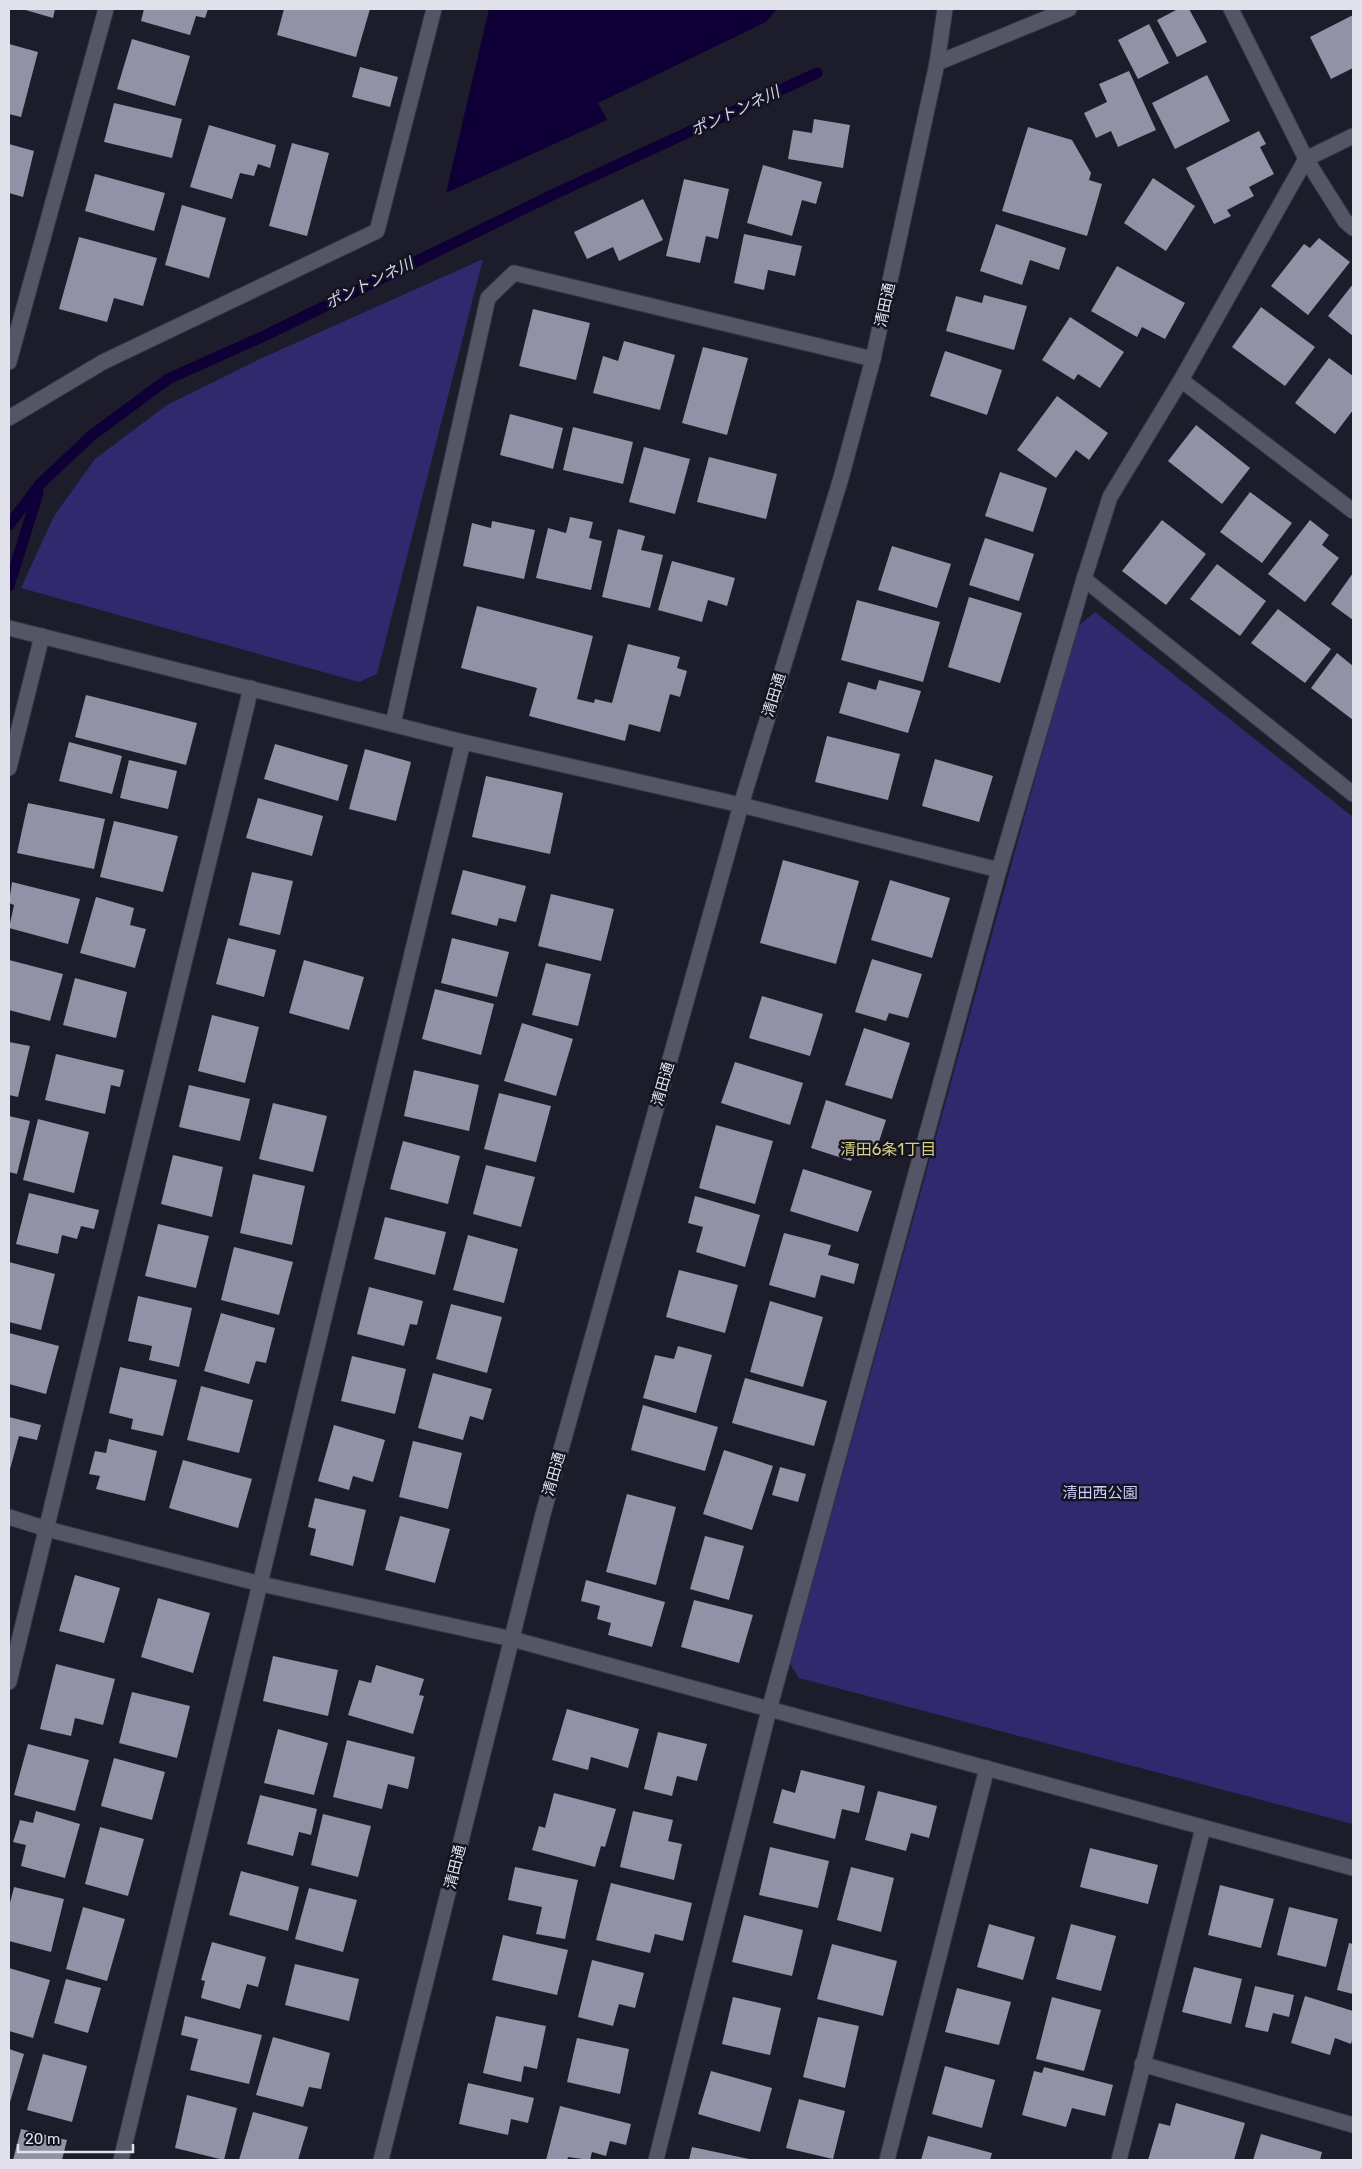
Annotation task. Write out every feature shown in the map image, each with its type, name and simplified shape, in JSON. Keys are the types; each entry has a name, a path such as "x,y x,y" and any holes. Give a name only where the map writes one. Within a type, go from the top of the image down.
{"street":[{"path":"9,362 106,9"},
{"path":"9,418 104,362 377,231 434,9"},
{"name":"清田通","path":"381,2160 546,1504 741,805 841,478 873,359 938,63 944,9"},
{"path":"938,63 1069,9"},
{"path":"1231,9 1306,159 1345,222 1353,228"},
{"path":"656,2160 769,1710 999,870 1110,497 1181,380 1306,159 1353,136"},
{"path":"393,724 488,298 514,273 873,359"},
{"path":"1181,380 1353,511"},
{"path":"1084,580 1353,794"},
{"path":"13,629 462,742 741,805 999,870"},
{"path":"9,768 42,636"},
{"path":"9,1682 251,688"},
{"path":"121,2160 462,742"},
{"path":"9,1517 47,1529 261,1584 512,1639 1353,1868"},
{"path":"887,2160 987,1768"},
{"path":"1119,2160 1203,1828"},
{"path":"1142,2064 1353,2125"}],"green space":[{"path":"483,259 377,674 359,682 21,588 54,516 95,459 167,405 260,359"},
{"name":"清田西公園","path":"1095,612 1353,817 1353,1824 799,1678 790,1664 1077,627"}],"shaded area":[{"path":"489,9 777,9 766,22 598,103 607,120 446,193"}],"building":[{"path":"22,9 55,9 53,18"},
{"path":"144,9 208,9 205,18 196,16 190,35 141,21"},
{"path":"284,9 370,9 356,57 277,35"},
{"path":"1178,9 1189,9 1207,42 1177,57 1157,20"},
{"path":"1353,15 1353,68 1331,79 1310,37"},
{"path":"1149,24 1169,63 1138,79 1118,40"},
{"path":"132,39 190,56 175,106 117,89"},
{"path":"9,44 38,52 21,117 9,114"},
{"path":"360,67 398,77 390,107 352,97"},
{"path":"1129,71 1156,130 1118,147 1111,131 1096,138 1084,113 1107,102 1099,84"},
{"path":"1207,75 1230,121 1175,149 1152,103"},
{"path":"114,103 182,119 172,158 104,142"},
{"path":"814,119 850,125 843,168 788,159 793,130 812,133"},
{"path":"209,125 276,145 270,168 258,164 254,176 240,173 232,199 190,187"},
{"path":"1028,127 1072,140 1091,173 1089,180 1102,184 1087,236 1002,211"},
{"path":"1259,131 1266,144 1260,147 1274,174 1249,187 1254,196 1227,210 1231,216 1214,224 1186,168"},
{"path":"292,143 329,153 307,236 269,226"},
{"path":"9,144 34,151 23,197 9,193"},
{"path":"763,165 822,182 816,204 802,200 792,236 747,223"},
{"path":"95,174 165,193 154,231 85,211"},
{"path":"1153,178 1195,206 1166,251 1124,223"},
{"path":"684,179 729,189 718,239 706,236 700,263 666,256"},
{"path":"643,199 663,240 619,261 613,247 587,259 574,232"},
{"path":"182,205 226,218 209,278 165,265"},
{"path":"996,224 1066,248 1059,270 1030,260 1022,285 980,271"},
{"path":"744,234 802,246 795,276 768,270 764,290 734,283"},
{"path":"79,237 157,258 143,306 114,298 107,322 59,309"},
{"path":"1319,238 1350,262 1308,315 1271,286 1304,244 1310,248"},
{"path":"1117,266 1185,303 1165,339 1142,327 1137,337 1091,311"},
{"path":"1353,284 1353,336 1328,316"},
{"path":"984,295 1027,306 1014,350 946,331 956,296 982,303"},
{"path":"1261,307 1315,347 1285,386 1232,347"},
{"path":"533,309 590,323 576,380 519,366"},
{"path":"1070,317 1124,352 1100,388 1078,374 1074,380 1042,360"},
{"path":"624,341 675,355 660,410 593,393 603,356 618,361"},
{"path":"703,347 748,358 727,435 682,423"},
{"path":"945,351 1002,370 987,415 930,396"},
{"path":"1329,358 1353,376 1353,410 1335,434 1295,403"},
{"path":"1057,396 1108,433 1089,460 1076,450 1056,478 1017,450"},
{"path":"510,414 563,428 553,469 500,455"},
{"path":"1196,425 1250,468 1222,504 1168,461"},
{"path":"573,427 633,442 623,484 563,470"},
{"path":"644,447 690,459 675,514 629,502"},
{"path":"709,457 777,474 766,519 697,502"},
{"path":"1000,472 1047,488 1033,532 985,516"},
{"path":"1250,492 1292,523 1262,563 1220,532"},
{"path":"570,517 593,522 589,538 602,541 591,590 536,578 548,528 566,533"},
{"path":"1162,520 1206,554 1166,605 1122,571"},
{"path":"1310,520 1329,535 1322,545 1339,558 1305,602 1268,574"},
{"path":"492,521 535,530 524,579 463,566 472,523 491,528"},
{"path":"618,529 645,536 641,550 663,555 650,608 602,597"},
{"path":"985,538 1034,554 1019,601 969,585"},
{"path":"892,546 951,564 937,608 878,590"},
{"path":"672,561 735,578 727,606 708,600 702,622 658,610"},
{"path":"1217,564 1266,601 1240,636 1190,599"},
{"path":"1353,573 1353,620 1331,604"},
{"path":"969,597 1022,613 1000,683 948,667"},
{"path":"857,600 940,622 923,682 841,660"},
{"path":"477,606 593,636 577,699 594,703 595,699 612,703 628,644 680,657 677,668 687,671 680,697 670,694 660,732 629,724 625,741 529,716 537,688 461,668"},
{"path":"1278,609 1331,649 1305,683 1251,643"},
{"path":"1337,653 1353,666 1353,720 1311,688"},
{"path":"879,680 921,691 908,733 839,713 848,682 876,690"},
{"path":"86,695 197,723 186,765 75,737"},
{"path":"827,736 900,754 888,800 815,782"},
{"path":"69,742 122,756 112,794 59,781"},
{"path":"275,744 348,765 338,801 264,779"},
{"path":"365,749 411,762 396,821 349,809"},
{"path":"935,759 993,776 979,822 922,806"},
{"path":"129,760 177,771 168,809 120,798"},
{"path":"486,776 563,793 550,854 472,837"},
{"path":"258,798 323,816 312,856 246,838"},
{"path":"28,803 105,819 94,869 17,853"},
{"path":"114,821 178,836 163,892 100,877"},
{"path":"783,860 859,881 836,964 760,943"},
{"path":"463,870 526,886 516,922 499,918 497,926 451,914"},
{"path":"252,872 293,881 280,935 239,925"},
{"path":"890,880 950,898 932,958 871,940"},
{"path":"12,882 80,899 68,944 9,928 14,905 9,903"},
{"path":"551,894 614,909 601,961 538,946"},
{"path":"96,897 134,908 130,925 146,929 135,968 80,953"},
{"path":"228,938 276,950 264,997 216,984"},
{"path":"452,938 509,952 497,997 441,983"},
{"path":"872,959 922,974 908,1018 889,1013 886,1021 855,1012"},
{"path":"9,960 63,974 50,1021 9,1010"},
{"path":"304,960 364,977 349,1030 289,1013"},
{"path":"546,963 591,974 578,1026 532,1015"},
{"path":"75,978 127,992 116,1038 63,1025"},
{"path":"435,989 494,1004 481,1055 422,1039"},
{"path":"762,996 823,1014 810,1056 749,1038"},
{"path":"212,1015 259,1027 245,1083 198,1071"},
{"path":"522,1023 573,1039 556,1096 504,1081"},
{"path":"864,1028 910,1043 892,1099 845,1085"},
{"path":"9,1042 30,1046 18,1097 9,1095"},
{"path":"56,1054 124,1070 120,1087 111,1085 105,1114 45,1100"},
{"path":"735,1062 803,1083 790,1125 721,1103"},
{"path":"414,1070 479,1085 469,1131 404,1116"},
{"path":"189,1085 250,1099 240,1141 179,1127"},
{"path":"499,1093 551,1106 536,1162 484,1149"},
{"path":"826,1100 886,1120 874,1157 855,1151 851,1161 811,1148"},
{"path":"273,1103 327,1116 313,1172 259,1159"},
{"path":"9,1116 30,1121 17,1174 9,1172"},
{"path":"38,1119 89,1132 74,1193 23,1180"},
{"path":"716,1125 773,1141 755,1204 699,1188"},
{"path":"403,1141 460,1156 448,1204 390,1189"},
{"path":"173,1155 223,1167 212,1217 161,1204"},
{"path":"486,1165 535,1177 521,1227 473,1214"},
{"path":"803,1169 872,1191 858,1232 790,1211"},
{"path":"253,1174 305,1186 292,1245 240,1233"},
{"path":"29,1193 99,1210 94,1229 81,1226 77,1239 62,1235 58,1254 16,1244"},
{"path":"695,1196 760,1215 745,1267 696,1252 703,1227 688,1223"},
{"path":"385,1217 446,1232 435,1275 374,1259"},
{"path":"158,1224 209,1236 196,1288 145,1276"},
{"path":"784,1233 831,1245 828,1255 859,1264 854,1284 821,1275 815,1298 769,1285"},
{"path":"468,1235 518,1249 504,1303 453,1290"},
{"path":"234,1247 293,1262 279,1315 221,1300"},
{"path":"9,1262 55,1274 41,1330 9,1322"},
{"path":"679,1270 738,1285 725,1333 666,1317"},
{"path":"369,1287 423,1301 417,1325 410,1324 404,1346 357,1334"},
{"path":"138,1296 192,1308 179,1367 149,1360 152,1346 128,1341"},
{"path":"770,1301 823,1317 803,1387 750,1372"},
{"path":"451,1304 502,1317 487,1373 436,1359"},
{"path":"221,1313 275,1328 266,1363 256,1361 249,1384 204,1371"},
{"path":"9,1333 59,1346 46,1394 9,1384"},
{"path":"678,1346 712,1355 696,1413 643,1398 655,1355 674,1359"},
{"path":"352,1356 406,1369 395,1414 341,1401"},
{"path":"120,1367 177,1380 163,1436 131,1429 133,1419 109,1413"},
{"path":"433,1373 492,1389 483,1420 470,1416 463,1440 418,1428"},
{"path":"745,1378 827,1401 814,1446 732,1423"},
{"path":"201,1386 253,1400 239,1453 187,1440"},
{"path":"643,1405 718,1427 705,1471 631,1450"},
{"path":"9,1417 41,1425 37,1440 19,1436 9,1473"},
{"path":"334,1425 385,1440 373,1482 353,1476 349,1490 318,1481"},
{"path":"109,1439 157,1451 145,1501 96,1489 100,1476 89,1474 95,1451 106,1453"},
{"path":"413,1441 462,1453 448,1509 399,1497"},
{"path":"724,1450 773,1466 752,1530 703,1514"},
{"path":"183,1460 252,1479 238,1528 169,1508"},
{"path":"780,1467 806,1474 798,1502 772,1495"},
{"path":"627,1494 676,1507 656,1585 606,1572"},
{"path":"315,1498 366,1510 353,1566 310,1555 316,1529 308,1527"},
{"path":"400,1516 450,1529 435,1583 385,1570"},
{"path":"705,1536 744,1546 729,1600 690,1589"},
{"path":"75,1575 120,1588 104,1643 59,1631"},
{"path":"586,1580 665,1602 652,1647 608,1635 611,1623 597,1619 600,1606 581,1601"},
{"path":"158,1598 210,1613 193,1673 141,1657"},
{"path":"694,1600 753,1615 739,1663 681,1647"},
{"path":"273,1656 338,1670 328,1716 263,1701"},
{"path":"56,1664 115,1679 103,1725 75,1718 71,1736 40,1729"},
{"path":"376,1665 424,1679 419,1695 424,1696 413,1734 348,1715 359,1680 371,1683"},
{"path":"132,1692 190,1706 177,1758 119,1743"},
{"path":"567,1709 639,1729 628,1768 591,1757 588,1770 552,1760"},
{"path":"278,1729 328,1743 314,1795 264,1783"},
{"path":"658,1732 707,1744 697,1781 677,1776 672,1796 644,1789"},
{"path":"347,1740 415,1757 408,1789 388,1784 382,1809 333,1797"},
{"path":"28,1744 89,1760 75,1811 14,1795"},
{"path":"114,1758 165,1772 152,1820 101,1806"},
{"path":"801,1770 865,1786 859,1813 842,1809 835,1839 773,1823 782,1789 795,1793"},
{"path":"878,1791 937,1806 929,1838 911,1833 906,1851 865,1840"},
{"path":"554,1793 616,1809 605,1847 601,1846 595,1867 532,1850 539,1826 545,1828"},
{"path":"260,1795 317,1809 311,1835 299,1832 293,1856 247,1844"},
{"path":"36,1811 80,1824 65,1878 21,1866 26,1845 13,1842 20,1820 33,1823"},
{"path":"633,1811 673,1820 668,1841 682,1844 674,1880 620,1867"},
{"path":"323,1814 371,1826 358,1877 311,1865"},
{"path":"100,1827 144,1839 128,1896 85,1884"},
{"path":"770,1847 829,1861 818,1908 759,1895"},
{"path":"1090,1848 1158,1865 1148,1904 1080,1887"},
{"path":"515,1867 578,1880 565,1939 536,1934 542,1907 508,1900"},
{"path":"851,1867 894,1878 881,1932 837,1920"},
{"path":"241,1871 299,1887 288,1931 229,1915"},
{"path":"611,1883 692,1903 683,1941 655,1934 650,1953 596,1940"},
{"path":"1220,1885 1274,1899 1261,1948 1208,1935"},
{"path":"14,1887 64,1899 51,1952 9,1941 9,1907"},
{"path":"309,1888 357,1900 343,1952 295,1939"},
{"path":"83,1907 125,1919 107,1981 66,1969"},
{"path":"1289,1907 1338,1919 1326,1967 1277,1955"},
{"path":"744,1915 803,1930 792,1976 732,1962"},
{"path":"989,1924 1035,1937 1023,1980 977,1967"},
{"path":"1071,1924 1116,1936 1101,1991 1056,1979"},
{"path":"503,1935 568,1950 557,1995 492,1980"},
{"path":"212,1942 266,1957 258,1987 247,1984 240,2009 201,1998 205,1981 201,1980"},
{"path":"1349,1943 1353,1944 1353,1994 1337,1990"},
{"path":"832,1944 897,1961 883,2016 817,1999"},
{"path":"592,1960 644,1973 635,2008 619,2004 613,2026 578,2017"},
{"path":"295,1964 359,1979 349,2021 285,2005"},
{"path":"1194,1967 1242,1979 1231,2024 1182,2012"},
{"path":"9,1968 50,1980 33,2038 9,2031"},
{"path":"66,1979 101,1988 88,2033 54,2023"},
{"path":"1255,1986 1294,1995 1289,2017 1273,2013 1268,2032 1245,2027"},
{"path":"957,1988 1011,2002 999,2045 945,2032"},
{"path":"1305,1996 1353,2011 1353,2037 1351,2044 1335,2038 1330,2055 1291,2043"},
{"path":"733,1997 781,2008 770,2055 722,2044"},
{"path":"1052,1997 1101,2010 1084,2071 1036,2059"},
{"path":"185,2016 262,2035 249,2084 190,2070 198,2039 181,2035"},
{"path":"496,2016 546,2026 537,2069 524,2066 521,2082 483,2073"},
{"path":"818,2017 859,2026 845,2088 803,2077"},
{"path":"273,2037 330,2053 321,2089 309,2087 303,2107 256,2095"},
{"path":"577,2038 629,2049 620,2094 567,2082"},
{"path":"9,2049 24,2054 10,2102 9,2101"},
{"path":"43,2054 87,2066 72,2122 27,2110"},
{"path":"945,2066 995,2080 982,2128 932,2114"},
{"path":"1044,2067 1113,2085 1105,2116 1072,2108 1066,2127 1022,2115 1034,2071 1042,2073"},
{"path":"711,2071 772,2088 760,2132 698,2114"},
{"path":"468,2083 534,2098 528,2123 511,2119 508,2135 459,2124"},
{"path":"187,2095 237,2108 224,2160 175,2148"},
{"path":"799,2099 845,2111 833,2159 786,2148"},
{"path":"1176,2103 1245,2123 1234,2160 1148,2160 1159,2123 1170,2126"},
{"path":"560,2106 631,2124 626,2145 610,2141 606,2156 592,2152 590,2160 568,2157 567,2160 546,2160"},
{"path":"253,2112 308,2127 298,2160 239,2160"},
{"path":"21,2129 67,2140 62,2160 13,2160"},
{"path":"1261,2134 1322,2152 1320,2160 1253,2160"},
{"path":"928,2136 992,2153 990,2160 921,2160"},
{"path":"692,2147 749,2159 749,2160 689,2160"}],"waterway":[{"name":"ポントンネ川","path":"9,525 40,484 91,436 168,379 264,336 550,196 817,73"},
{"name":"ポントンネ川","path":"9,586 38,493"}],"district":[{"name":"清田6条1丁目","path":"888,1149"}]}
